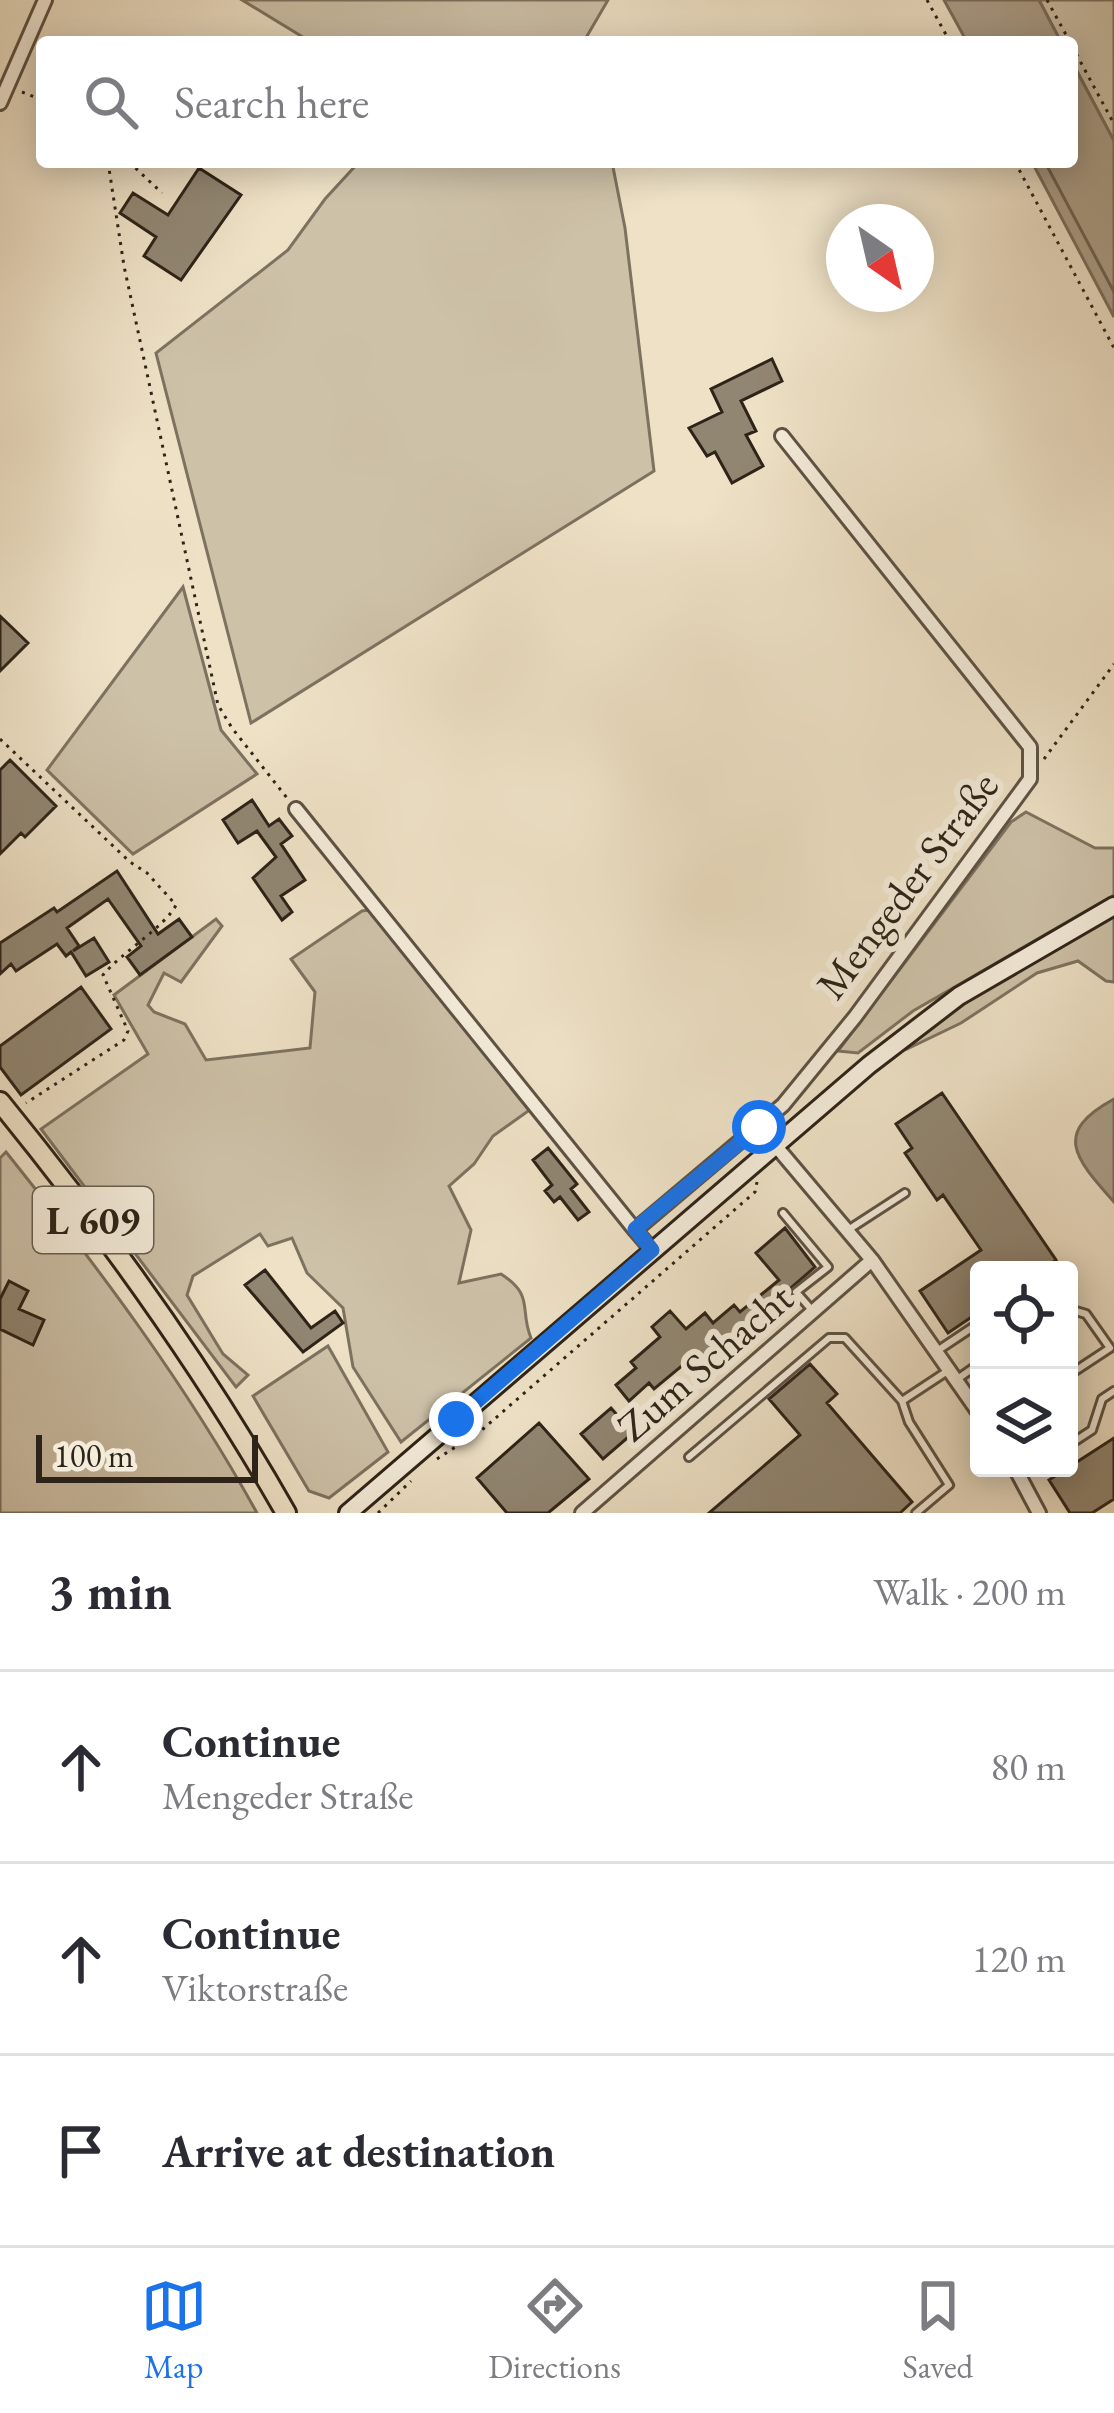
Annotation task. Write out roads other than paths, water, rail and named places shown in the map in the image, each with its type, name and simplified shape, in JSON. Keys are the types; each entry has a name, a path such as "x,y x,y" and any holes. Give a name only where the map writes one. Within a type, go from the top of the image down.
{"main road":[{"path":"348,1513 775,1145 958,996 1114,906"},
{"name":"L 609","path":"4,1108 133,1272 241,1434 286,1513"}],"street":[{"path":"3,96 45,0"},
{"name":"Mengeder Straße","path":"635,1229 782,1105 910,943 1033,770 1030,747 782,436"},
{"path":"296,808 652,1250"},
{"path":"775,1145 872,1260 970,1400"},
{"name":"Zum Schacht","path":"582,1513 872,1260"},
{"path":"1019,1477 1040,1513"}],"lane":[{"path":"848,1230 905,1193"},
{"path":"783,1213 828,1267 796,1292 813,1312"},
{"path":"1078,1312 1086,1314 1110,1348 1078,1369"},
{"path":"937,1351 970,1329"},
{"path":"689,1456 829,1338 845,1338 902,1401 909,1422 949,1485 916,1513"},
{"path":"902,1401 970,1368"},
{"path":"1078,1439 1092,1430 1102,1399 1114,1390"}],"water":[{"path":"944,0 1039,0 1058,36 964,36"},
{"path":"1078,73 1114,141 1114,317 1035,168 1078,168"},
{"path":"1114,1099 1114,1202 1081,1159 1076,1135 1094,1111"}]}
